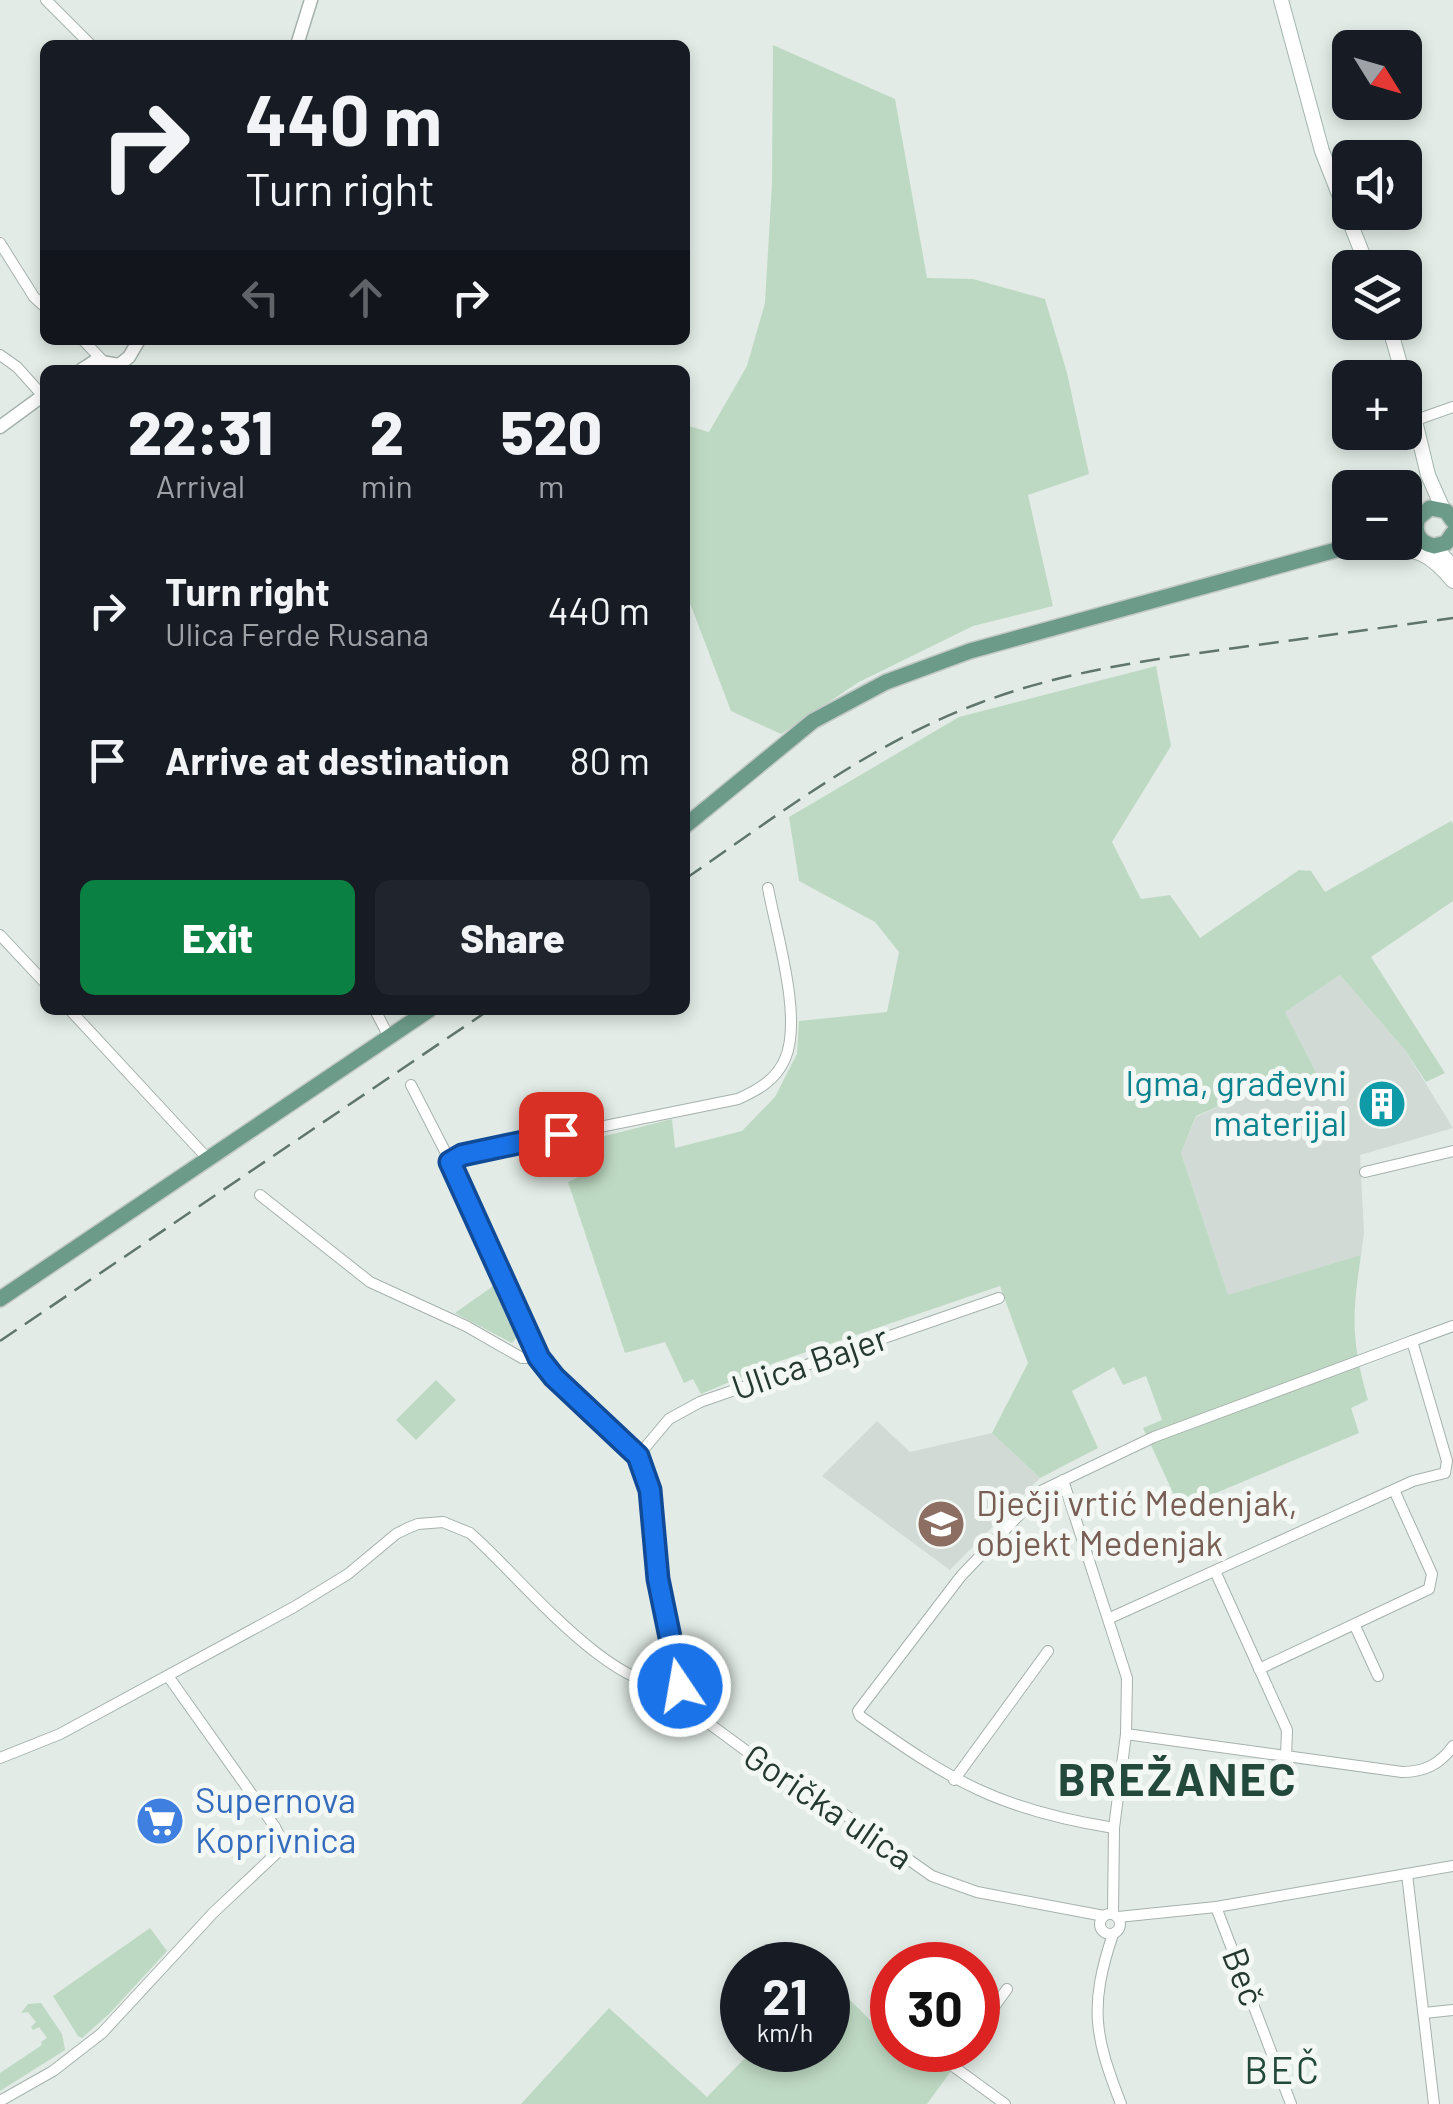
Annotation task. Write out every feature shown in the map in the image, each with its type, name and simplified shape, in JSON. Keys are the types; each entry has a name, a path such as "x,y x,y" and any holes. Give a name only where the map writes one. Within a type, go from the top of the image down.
{"main road":[{"path":"1281,0 1322,151 1361,250"},
{"path":"1422,448 1428,475 1449,514 1422,518"},
{"path":"1422,497 1428,475"},
{"path":"1422,542 1452,542"},
{"path":"1422,544 1453,567"},
{"path":"690,822 813,721 886,682 970,650 1332,551"},
{"path":"1422,554 1453,582"},
{"path":"0,1300 422,1015"}],"street":[{"path":"46,0 86,40"},
{"path":"299,40 311,0"},
{"path":"0,243 40,303"},
{"path":"87,345 102,360 115,365"},
{"path":"0,355 40,391"},
{"path":"92,365 102,360"},
{"path":"0,427 40,398"},
{"path":"1422,418 1453,407"},
{"path":"450,1162 480,1151 738,1099 762,1088 786,1057 790,1031 789,998 768,888"},
{"path":"0,935 40,978"},
{"path":"75,1015 208,1159"},
{"path":"378,1015 389,1037"},
{"path":"411,1085 539,1358 638,1456"},
{"path":"1365,1172 1453,1151"},
{"path":"260,1195 370,1282 466,1326 522,1358 539,1358"},
{"name":"Ulica Bajer","path":"638,1456 669,1419 700,1402 999,1298"},
{"path":"1114,1828 1029,1811 954,1780 858,1711 992,1540 1043,1490 1154,1437 1453,1326"},
{"path":"1110,1618 1413,1481 1450,1470 1412,1342"},
{"name":"Gorička ulica","path":"638,1456 650,1490 658,1579 680,1686 706,1722 923,1871 977,1892 1110,1922"},
{"path":"1063,1480 1127,1678 1110,1922 1099,1994 1099,2042 1121,2104"},
{"path":"1259,1669 1426,1593 1432,1584 1432,1574 1394,1490"},
{"path":"0,1758 60,1734 168,1676 348,1574 396,1534 434,1521 452,1524 470,1534 575,1637 598,1653 663,1688 680,1686"},
{"path":"1215,1570 1287,1730 1286,1757"},
{"path":"1354,1626 1378,1676"},
{"path":"954,1780 1048,1651"},
{"path":"0,2101 53,2071 102,2034 214,1912 280,1850 275,1828 168,1676"},
{"path":"1126,1734 1413,1772 1440,1762 1453,1746"},
{"path":"1110,1922 1453,1866"},
{"path":"1407,1874 1434,2104"},
{"name":"Beč","path":"1216,1906 1292,2104"},
{"path":"1000,1999 1007,1989"},
{"path":"1424,2013 1453,2010"},
{"path":"963,2072 1005,2104"}],"shaded area":[{"path":"1340,975 1405,1050 1453,1128 1360,1155 1364,1233 1361,1255 1228,1296 1181,1153 1196,1117 1239,1097 1321,1082 1285,1012"},
{"name":"Dječji vrtić Medenjak, objekt Medenjak","path":"877,1421 910,1452 992,1433 1040,1478 950,1570 822,1476"}],"green space":[{"path":"773,45 895,99 927,278 973,279 1045,299 1067,373 1089,474 1028,495 1053,606 973,626 859,682 781,734 731,711 690,603 690,426 709,432 747,366 765,303 772,183"},
{"path":"1156,666 1171,746 1112,842 1141,899 1170,895 1200,938 1299,870 1311,871 1325,892 1451,821 1453,824 1453,901 1371,957 1445,1073 1426,1082 1405,1050 1340,975 1285,1012 1321,1082 1239,1097 1196,1116 1181,1153 1228,1295 1361,1255 1355,1328 1368,1400 1351,1408 1359,1433 1180,1508 1143,1428 1162,1420 1146,1376 1123,1385 1114,1367 1072,1391 1098,1448 1040,1478 992,1433 1028,1363 1000,1286 777,1362 701,1394 693,1379 684,1383 665,1342 625,1353 568,1182 599,1167 593,1139 672,1119 675,1148 742,1131 775,1097 797,1054 799,1021 887,1012 899,952 875,922 799,881 789,817 959,717"},
{"path":"496,1284 518,1335 512,1343 455,1313"},
{"path":"436,1380 456,1400 416,1440 396,1420"},
{"path":"150,1928 167,1951 109,2014 82,2038 78,2036 53,1996"},
{"path":"850,2000 870,2020 870,2072 950,2072 927,2104 521,2104 609,2008 707,2097 731,2072 850,2072"},
{"path":"41,2003 62,2034 65,2050 0,2091 0,2073 47,2038 39,2027 33,2030 36,2022 28,2012 21,2013 28,2004"}],"railway":[{"path":"690,876 862,760 938,720 1008,693 1072,675 1137,663 1453,618"},
{"path":"0,1341 482,1015"}],"place":[{"name":"Igma, građevni materijal","path":"1382,1104"},
{"name":"Dječji vrtić Medenjak, objekt Medenjak","path":"941,1524"},
{"name":"Supernova Koprivnica","path":"160,1821"}],"district":[{"name":"BREŽANEC","path":"1178,1780"},
{"name":"BEČ","path":"1283,2071"}],"route":[{"path":"561,1134 462,1155 450,1162 539,1358 638,1456 650,1490 658,1579 680,1686"}]}
